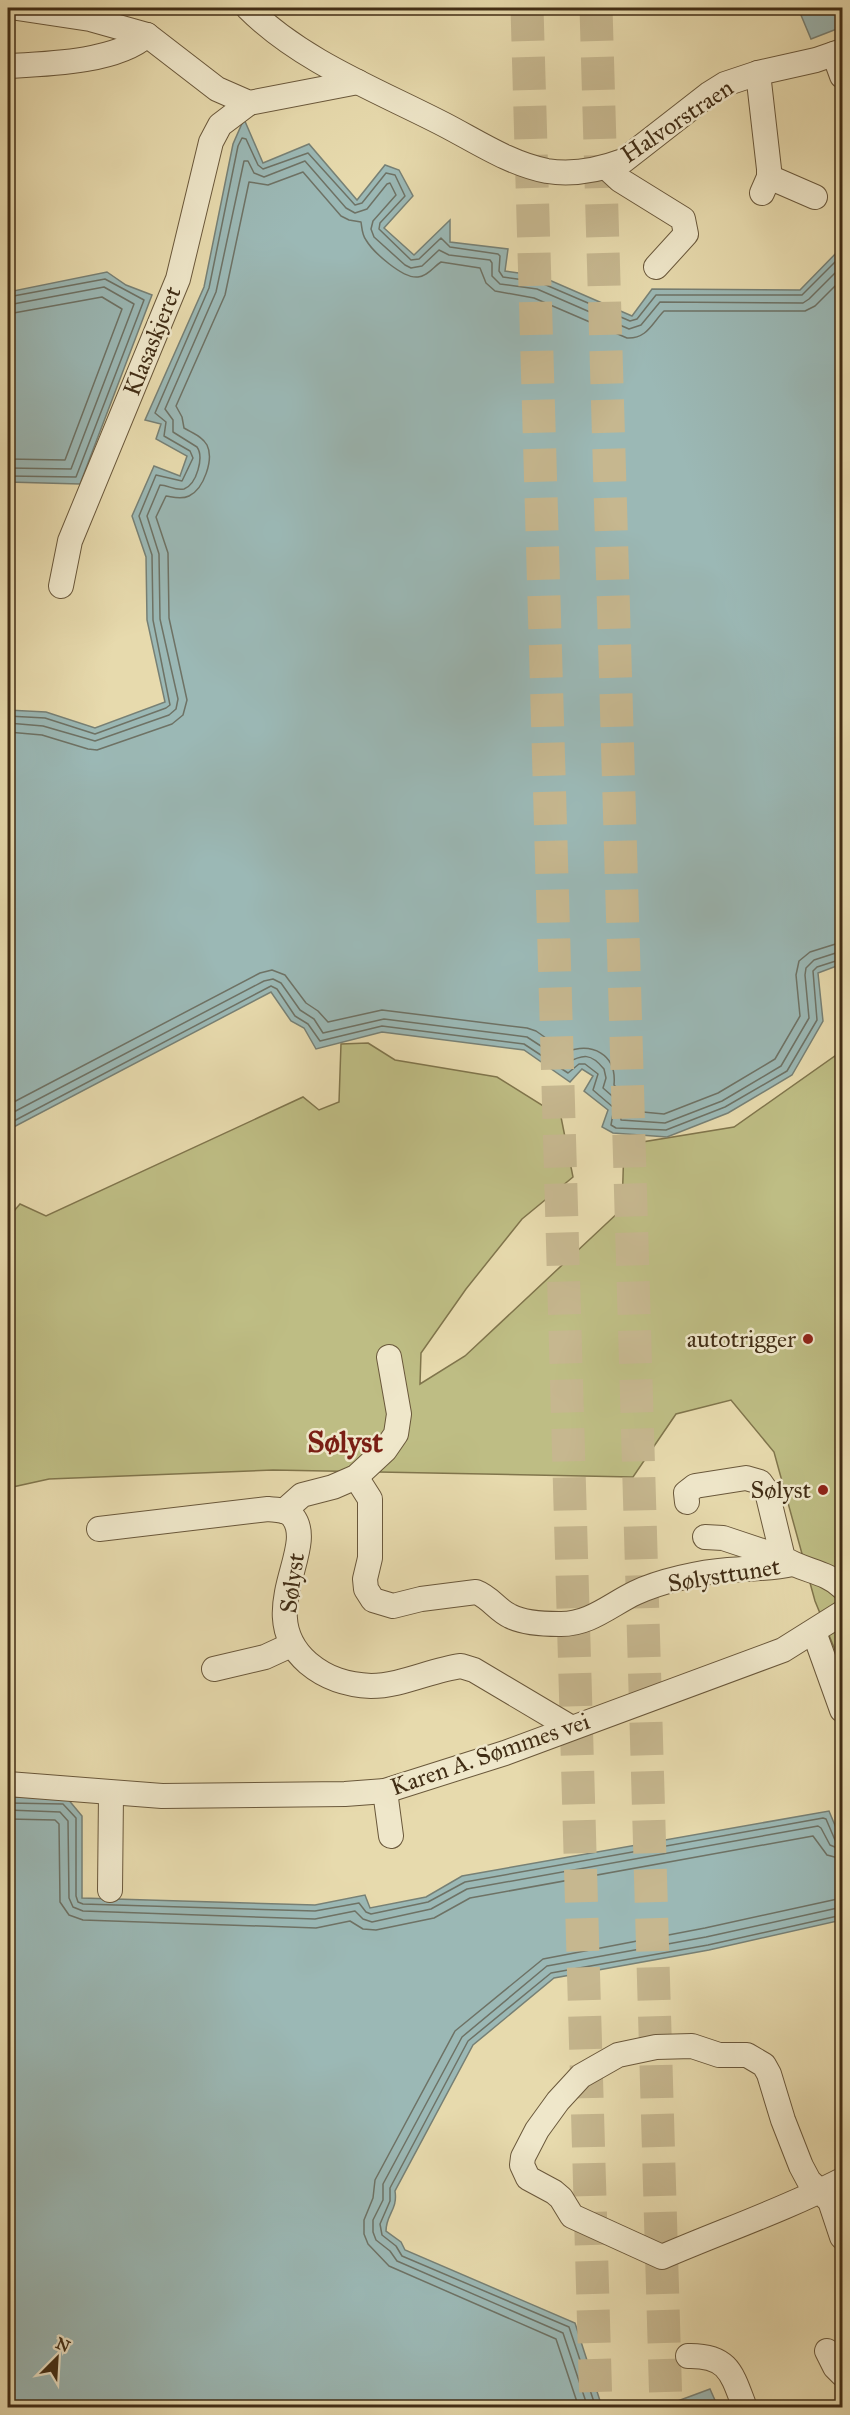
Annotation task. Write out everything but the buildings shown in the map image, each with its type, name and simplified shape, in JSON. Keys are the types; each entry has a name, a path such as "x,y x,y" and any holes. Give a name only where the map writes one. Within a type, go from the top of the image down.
{"street":[{"path":"17,8 90,19 147,35 218,89 249,103 358,82"},
{"name":"Halvorstraen","path":"248,8 295,45 358,82 526,165 565,173 606,167 623,161 716,89 736,79 758,73 840,60"},
{"path":"8,66 76,61 126,48 140,42 147,35"},
{"path":"758,73 765,185 815,197"},
{"name":"Klasaskjeret","path":"61,586 70,541 178,279 211,142 220,125 249,103"},
{"path":"606,167 620,180 682,219 686,234 656,267"},
{"path":"99,1529 268,1509 284,1511 302,1495 333,1487 356,1477 385,1450 396,1434 399,1414 388,1357"},
{"name":"Sølysttunet","path":"356,1477 370,1499 370,1551 365,1579 366,1589 373,1600 387,1605 476,1592 486,1596 510,1616 522,1620 561,1624 597,1616 634,1593 654,1586 726,1570 771,1569 788,1561 827,1576 843,1587"},
{"name":"Sølysttunet","path":"687,1502 688,1490 694,1486 746,1478 760,1482 767,1492 788,1561"},
{"name":"Sølyst","path":"284,1511 292,1515 298,1534 297,1552 285,1601 284,1615 291,1645 321,1674 344,1683 374,1686 452,1667 468,1668 570,1727"},
{"path":"705,1537 723,1538 788,1561"},
{"name":"Karen A. Sømmes vei","path":"8,1784 111,1794 224,1796 385,1791 453,1771 783,1650 843,1613"},
{"path":"813,1632 843,1710"},
{"path":"214,1669 265,1657 291,1645"},
{"path":"385,1791 392,1836"},
{"path":"110,1890 111,1794"},
{"path":"843,2180 821,2191 743,2226 662,2257 572,2216 561,2198 528,2178 522,2165 523,2157 537,2130 558,2101 581,2076 618,2055 656,2047 692,2046 719,2055 747,2055 764,2065 773,2083 783,2120 801,2166 809,2181 821,2191 830,2201 843,2237"},
{"path":"827,2351 835,2367 843,2374"},
{"path":"688,2356 714,2359 726,2366 745,2408"}],"shaded area":[{"path":"368,1043 395,1060 497,1077 561,1117 573,1177 522,1219 466,1289 421,1353 420,1384 465,1356 622,1209 624,1145 734,1127 842,1051 842,1667 815,1601 774,1452 731,1400 676,1414 633,1477 273,1470 49,1479 8,1488 8,1218 20,1204 46,1216 303,1097 319,1110 339,1102 341,1044"}],"water":[{"path":"740,8 798,8 750,12"},
{"path":"798,8 842,8 842,27 811,39"},
{"path":"244,119 263,163 309,144 357,200 385,165 399,170 413,196 384,228 414,255 450,220 450,242 508,249 505,271 540,276 632,316 652,289 800,290 842,247 842,964 818,973 823,1021 792,1075 728,1113 667,1137 613,1133 602,1127 608,1110 584,1091 593,1076 582,1069 570,1082 524,1050 382,1032 316,1049 304,1028 291,1021 271,992 8,1130 8,710 46,712 95,728 165,702 147,620 146,557 132,516 154,466 180,476 187,456 156,439 161,424 145,420 204,287 233,144"},
{"path":"107,272 126,285 152,295 80,484 8,482 8,292"},
{"path":"8,1797 67,1798 82,1816 82,1898 315,1905 365,1895 370,1908 426,1897 462,1876 829,1811 842,1842 842,1920 709,1950 554,1978 473,2045 395,2191 395,2203 386,2231 401,2242 405,2250 575,2323 602,2407 8,2408"},
{"path":"710,2389 718,2407 677,2407 675,2402"}],"tunnel":[{"path":"527,8 596,2408"},
{"path":"596,8 666,2408"}],"place":[{"name":"autotrigger","path":"808,1339"},
{"name":"Sølyst","path":"823,1490"}],"district":[{"name":"Sølyst","path":"345,1442"}]}
